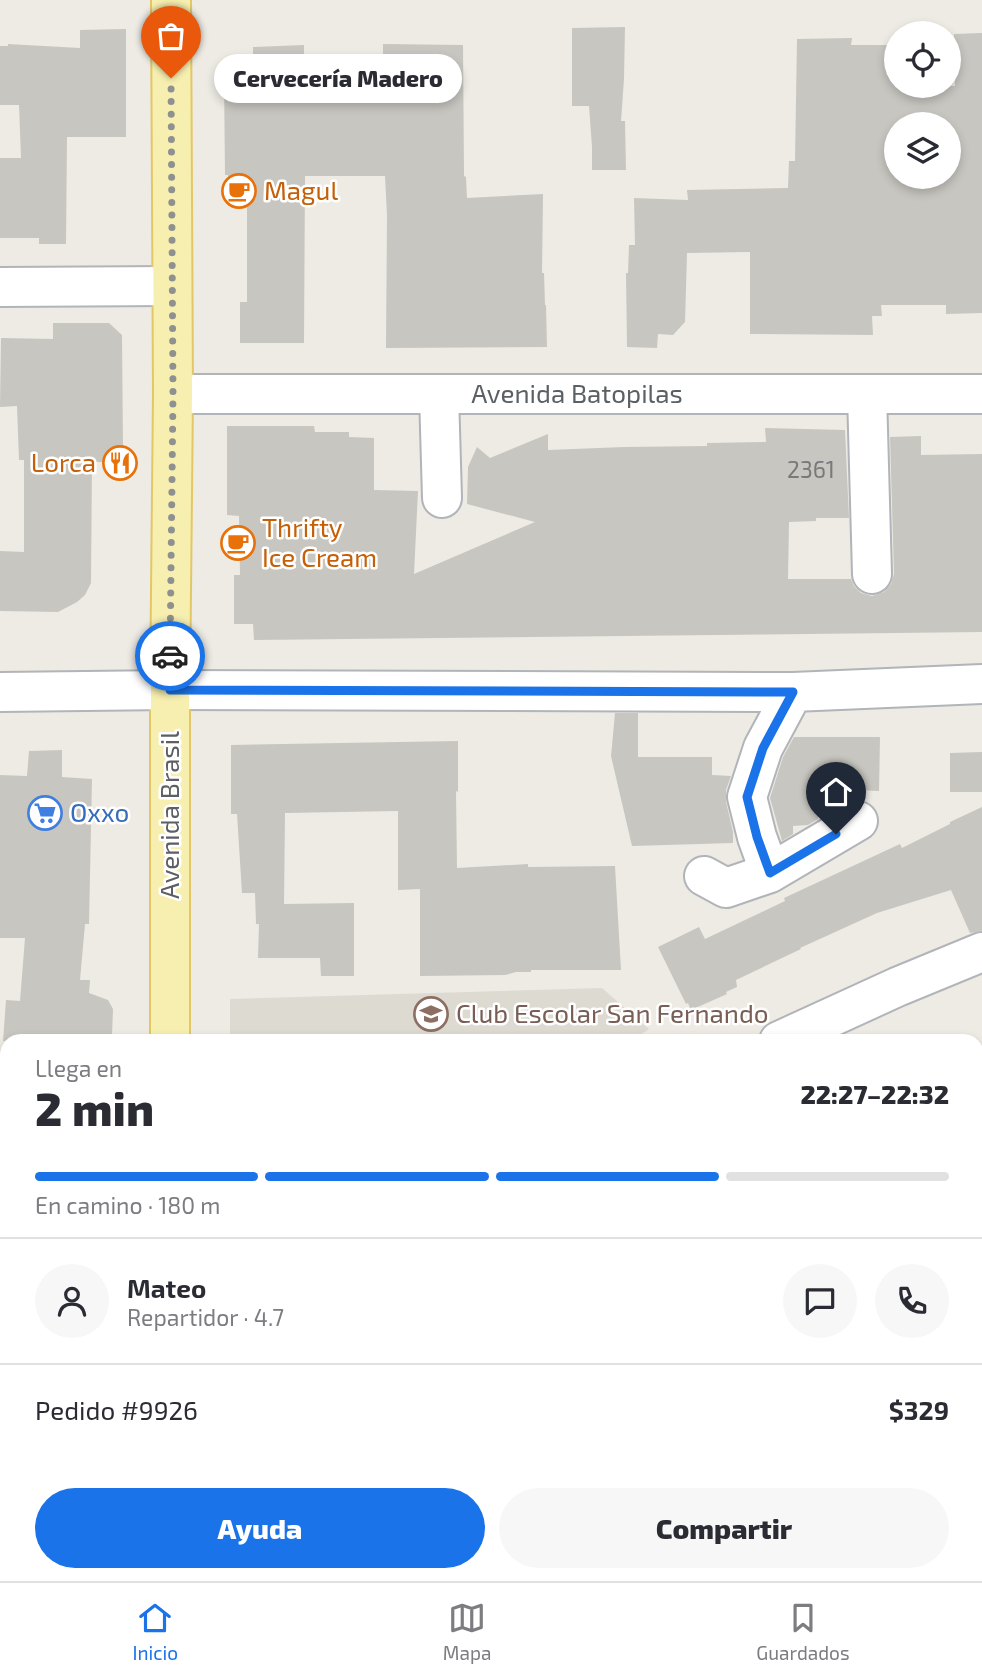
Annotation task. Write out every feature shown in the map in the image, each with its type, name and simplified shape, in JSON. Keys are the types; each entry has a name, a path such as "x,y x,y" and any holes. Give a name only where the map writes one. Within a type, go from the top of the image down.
{"main road":[{"name":"Avenida Brasil","path":"170,1034 173,394 171,0"}],"street":[{"path":"0,287 172,286"},
{"name":"Avenida Batopilas","path":"173,394 982,394"},
{"path":"439,394 442,498"},
{"path":"867,394 872,574"},
{"path":"0,692 793,692 982,684"},
{"path":"770,873 747,797 763,748 793,692"},
{"path":"704,876 726,888 770,873 858,821"},
{"path":"794,1034 982,952"}],"shaded area":[{"name":"Club Escolar San Fernando","path":"602,988 649,1029 642,1034 230,1034 230,999"}],"building":[{"path":"625,27 621,121 625,121 626,170 592,170 589,106 572,106 572,28"},
{"path":"126,29 126,137 67,137 66,244 39,244 39,238 0,238 0,158 21,158 19,105 0,105 0,46 8,44 80,48 80,30"},
{"path":"982,33 982,313 946,314 946,305 881,305 882,316 872,316 873,335 750,334 750,252 687,253 685,322 673,335 658,334 657,348 627,347 626,273 629,245 635,245 634,198 688,200 687,190 788,188 789,161 795,161 797,39 852,38 851,45 884,45 884,98 961,98 961,34"},
{"path":"383,44 463,45 464,176 467,198 543,194 542,273 547,347 386,348 385,176 305,176 304,343 240,343 240,302 247,302 247,206 228,206 224,77 229,77 230,56 253,56 253,47 304,45 304,67 383,64"},
{"path":"53,323 109,323 122,335 123,448 118,448 119,462 92,462 91,583 85,595 58,612 0,611 0,551 24,552 24,460 19,460 17,406 0,407 1,338 53,339"},
{"path":"227,426 314,426 315,432 349,432 349,437 374,438 374,490 418,491 414,574 535,522 467,504 468,467 477,447 490,458 548,434 548,450 766,442 765,428 845,430 849,518 816,518 816,521 789,522 788,579 851,579 861,593 872,596 884,592 891,584 894,574 890,437 921,436 921,455 982,454 982,632 254,640 253,624 234,624 234,575 240,575 239,516 227,515"},
{"path":"615,713 638,713 638,757 712,757 712,775 731,776 726,790 726,802 733,843 632,846 611,756"},
{"path":"794,737 880,737 879,791 857,790 860,800 837,808 818,810 818,819 808,825 793,826 793,834 782,841 770,798 783,757"},
{"path":"458,741 457,868 528,864 528,867 615,866 621,970 531,970 505,975 420,976 420,889 398,890 398,811 285,813 284,904 354,903 354,976 321,976 320,958 258,958 259,924 256,924 255,893 242,893 237,814 231,814 231,745"},
{"path":"62,750 62,777 92,779 89,924 85,924 80,980 90,980 89,993 108,1000 113,1009 112,1034 4,1034 6,1000 20,1001 25,938 0,938 0,775 27,776 29,751"},
{"path":"982,752 982,792 950,792 950,753"},
{"path":"982,807 982,931 970,933 951,890 877,913 736,980 737,987 726,992 727,994 691,1010 688,1003 686,1004 658,947 699,927 705,939 785,901 784,898 900,844 902,848"}],"way so far":[{"path":"170,656 173,394 171,78"}],"place":[{"name":"Cervecería Madero","path":"171,78"},
{"name":"Magul","path":"239,191"},
{"name":"Lorca","path":"120,463"},
{"name":"Thrifty Ice Cream","path":"238,543"},
{"name":"Oxxo","path":"45,813"},
{"name":"Club Escolar San Fernando","path":"431,1014"}],"route":[{"path":"170,656 170,690 793,692 763,748 747,797 770,873 836,834"}]}
